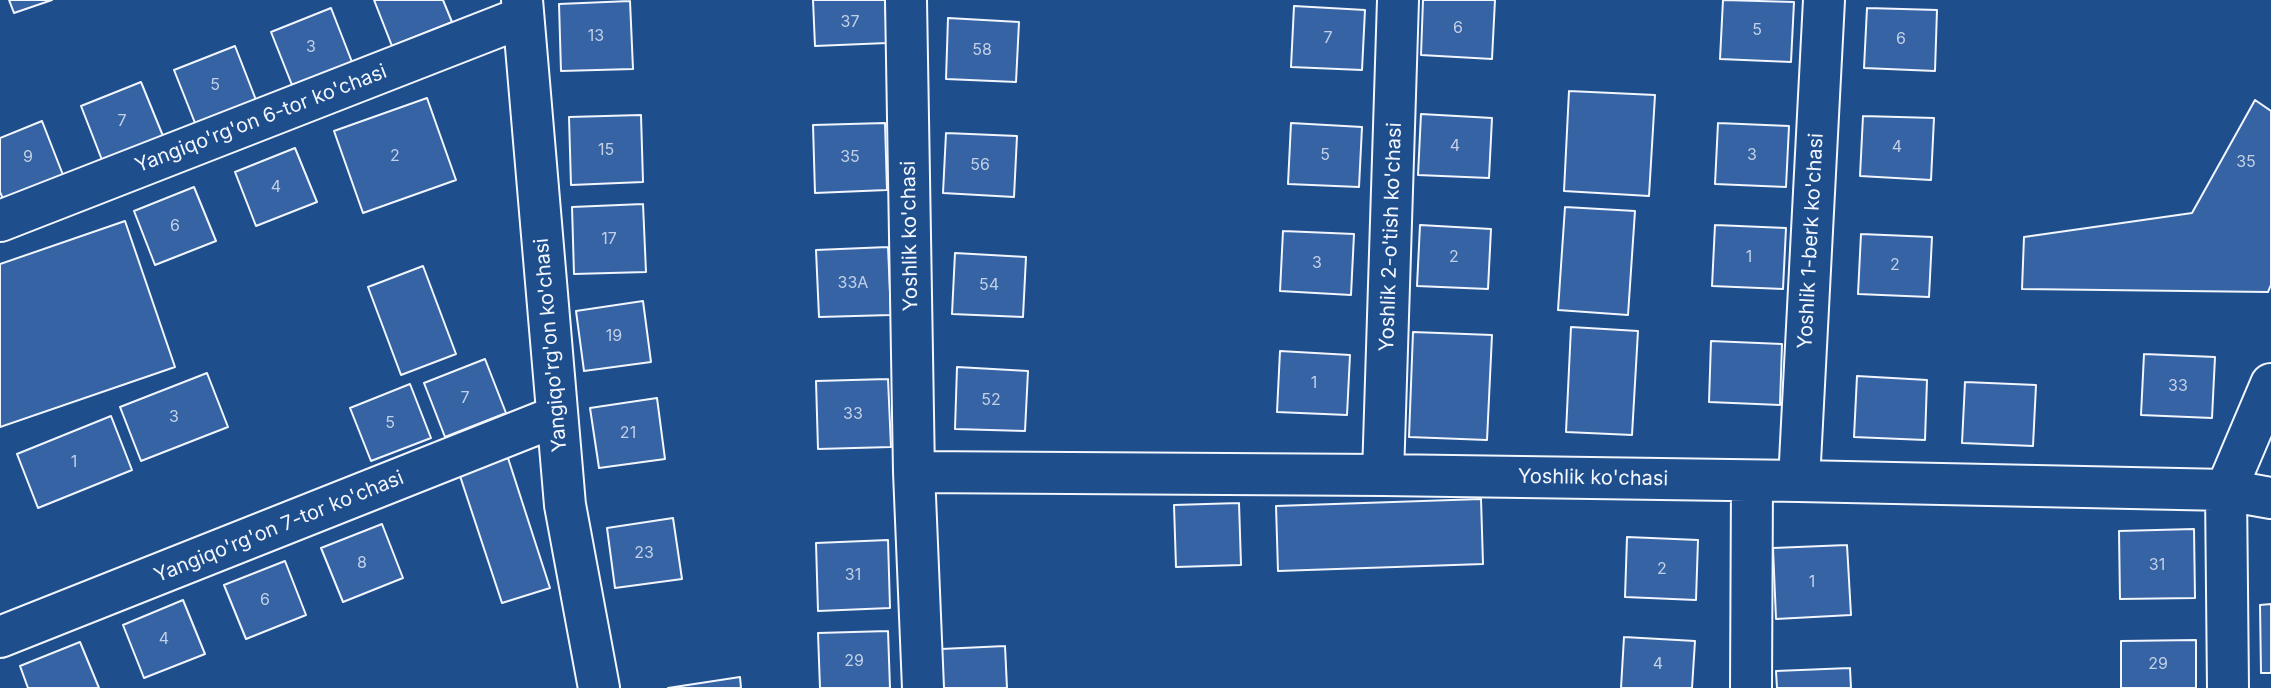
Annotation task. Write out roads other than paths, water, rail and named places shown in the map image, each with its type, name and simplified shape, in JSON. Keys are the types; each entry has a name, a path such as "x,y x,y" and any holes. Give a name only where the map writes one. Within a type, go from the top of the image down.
{"street":[{"name":"Yoshlik ko'chasi","path":"906,0 914,472 923,688"},
{"name":"Yoshlik 2-o'tish ko'chasi","path":"1383,475 1398,0"},
{"name":"Yoshlik 1-berk ko'chasi","path":"1799,481 1824,0"},
{"name":"Yangiqo'rg'on 6-tor ko'chasi","path":"0,221 522,8"},
{"name":"Yangiqo'rg'on ko'chasi","path":"522,8 565,505 599,688"},
{"path":"2228,688 2226,490 2271,384"},
{"name":"Yangiqo'rg'on 7-tor ko'chasi","path":"0,637 557,416"},
{"name":"Yoshlik ko'chasi","path":"914,472 1799,481 2226,490 2271,498"},
{"path":"1751,688 1752,481"}]}
